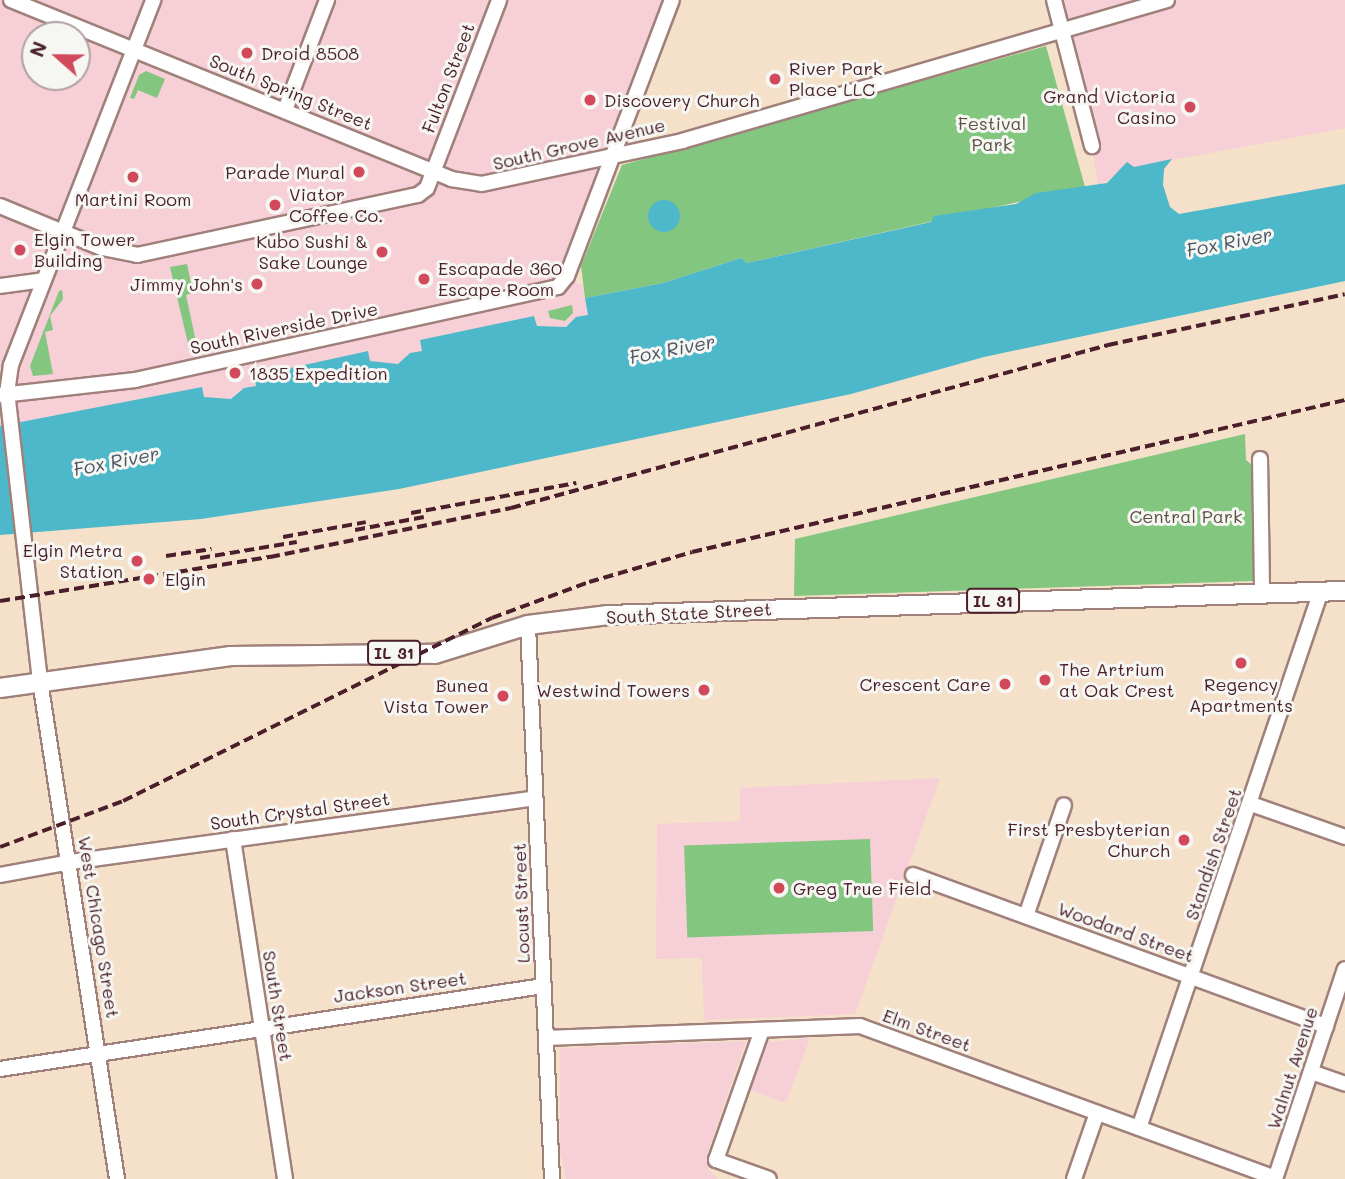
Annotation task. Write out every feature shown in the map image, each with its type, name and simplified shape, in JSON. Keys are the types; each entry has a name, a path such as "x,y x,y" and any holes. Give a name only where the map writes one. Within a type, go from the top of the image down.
{"main road":[{"name":"South State Street","path":"40,681 231,656 435,654 528,625 608,615 1345,591"},
{"name":"IL 31","path":"0,688 40,681"}],"street":[{"name":"South Spring Street","path":"11,0 435,169"},
{"name":"West Chicago Street","path":"117,1179 40,681 8,409 4,394 11,365 153,0"},
{"path":"285,110 327,0"},
{"name":"Fulton Street","path":"435,169 499,0"},
{"path":"613,155 672,0"},
{"path":"1054,0 1092,146"},
{"name":"South Grove Avenue","path":"435,169 460,182 482,184 682,141 1167,0"},
{"name":"South Riverside Drive","path":"4,394 135,380 535,294 564,281 613,155"},
{"path":"0,206 129,254 397,201 428,188 435,169"},
{"path":"0,286 44,280"},
{"path":"1260,459 1262,593"},
{"name":"Standish Street","path":"1139,1128 1321,591"},
{"name":"Locust Street","path":"528,625 552,1179"},
{"name":"South Crystal Street","path":"0,875 70,862 536,798"},
{"path":"1251,804 1345,836"},
{"path":"1026,916 1064,805"},
{"name":"South Street","path":"233,839 285,1179"},
{"name":"Woodard Street","path":"913,875 1326,1026"},
{"name":"Walnut Avenue","path":"1275,1179 1345,969"},
{"name":"Jackson Street","path":"0,1069 543,986"},
{"name":"Elm Street","path":"546,1038 860,1026 1275,1179"},
{"path":"762,1030 716,1160 769,1179"},
{"path":"1311,1072 1345,1084"},
{"path":"1074,1179 1097,1113"}],"shaded area":[{"path":"0,0 673,0 565,281 582,284 588,315 562,328 537,326 535,316 420,341 422,351 398,364 370,362 368,351 254,376 256,386 231,399 204,397 201,387 0,426"},
{"path":"1054,0 1345,0 1345,128 1134,167 1098,185 1092,146"},
{"path":"940,778 855,1014 704,1020 702,958 656,959 657,824 740,821 740,788"},
{"path":"810,1038 786,1103 749,1090 767,1042"},
{"path":"746,1041 707,1154 709,1170 718,1179 566,1179 560,1152 560,1048"}],"green space":[{"name":"Festival Park","path":"1046,46 1085,187 747,263 741,258 663,283 585,298 581,266 622,165"},
{"path":"146,71 165,79 157,98 138,90 134,99 130,98 139,75"},
{"path":"187,264 193,293 186,295 198,351 190,352 170,267"},
{"path":"62,290 63,299 50,316 53,330 45,332 53,374 33,376 30,366 59,291"},
{"path":"572,305 573,313 565,321 550,318 548,311"},
{"name":"Central Park","path":"1245,434 1246,460 1251,464 1253,581 794,596 795,539"},
{"name":"Greg True Field","path":"870,839 873,931 687,937 684,845"}],"water":[{"name":"Fox River","path":"1172,159 1164,169 1163,185 1170,207 1179,214 1345,184 1345,281 984,357 851,394 399,489 201,519 0,535 0,426 202,387 204,397 231,399 244,388 256,386 254,376 368,351 370,361 398,364 410,353 422,351 420,340 534,316 537,326 566,327 576,317 588,315 585,298 663,283 741,258 747,263 931,222 934,216 1016,204 1036,193 1107,183 1127,162 1134,167"},
{"path":"664,200 676,204 680,216 676,228 664,232 652,228 648,216 652,204"}],"railway":[{"path":"0,601 270,557 511,508 1108,345 1345,294"},
{"path":"0,847 123,801 492,618 589,582 692,552 1345,400"},
{"path":"411,513 576,483"},
{"path":"355,530 424,517"},
{"path":"283,537 366,522"},
{"path":"200,558 297,542"},
{"path":"166,556 211,549"}],"place":[{"name":"Droid 8508","path":"247,53"},
{"name":"River Park Place LLC","path":"775,79"},
{"name":"Discovery Church","path":"590,100"},
{"name":"Grand Victoria Casino","path":"1190,107"},
{"name":"Parade Mural","path":"359,172"},
{"name":"Martini Room","path":"133,177"},
{"name":"Viator Coffee Co.","path":"275,205"},
{"name":"Elgin Tower Building","path":"20,250"},
{"name":"Kubo Sushi & Sake Lounge","path":"382,252"},
{"name":"Escapade 360 Escape Room","path":"424,279"},
{"name":"Jimmy John's","path":"257,284"},
{"name":"1835 Expedition","path":"235,373"},
{"name":"Elgin Metra Station","path":"137,561"},
{"name":"Elgin","path":"149,579"},
{"name":"Regency Apartments","path":"1241,663"},
{"name":"The Artrium at Oak Crest","path":"1045,680"},
{"name":"Crescent Care","path":"1005,684"},
{"name":"Westwind Towers","path":"704,690"},
{"name":"Bunea Vista Tower","path":"503,696"},
{"name":"First Presbyterian Church","path":"1184,840"},
{"name":"Greg True Field","path":"779,888"}]}
